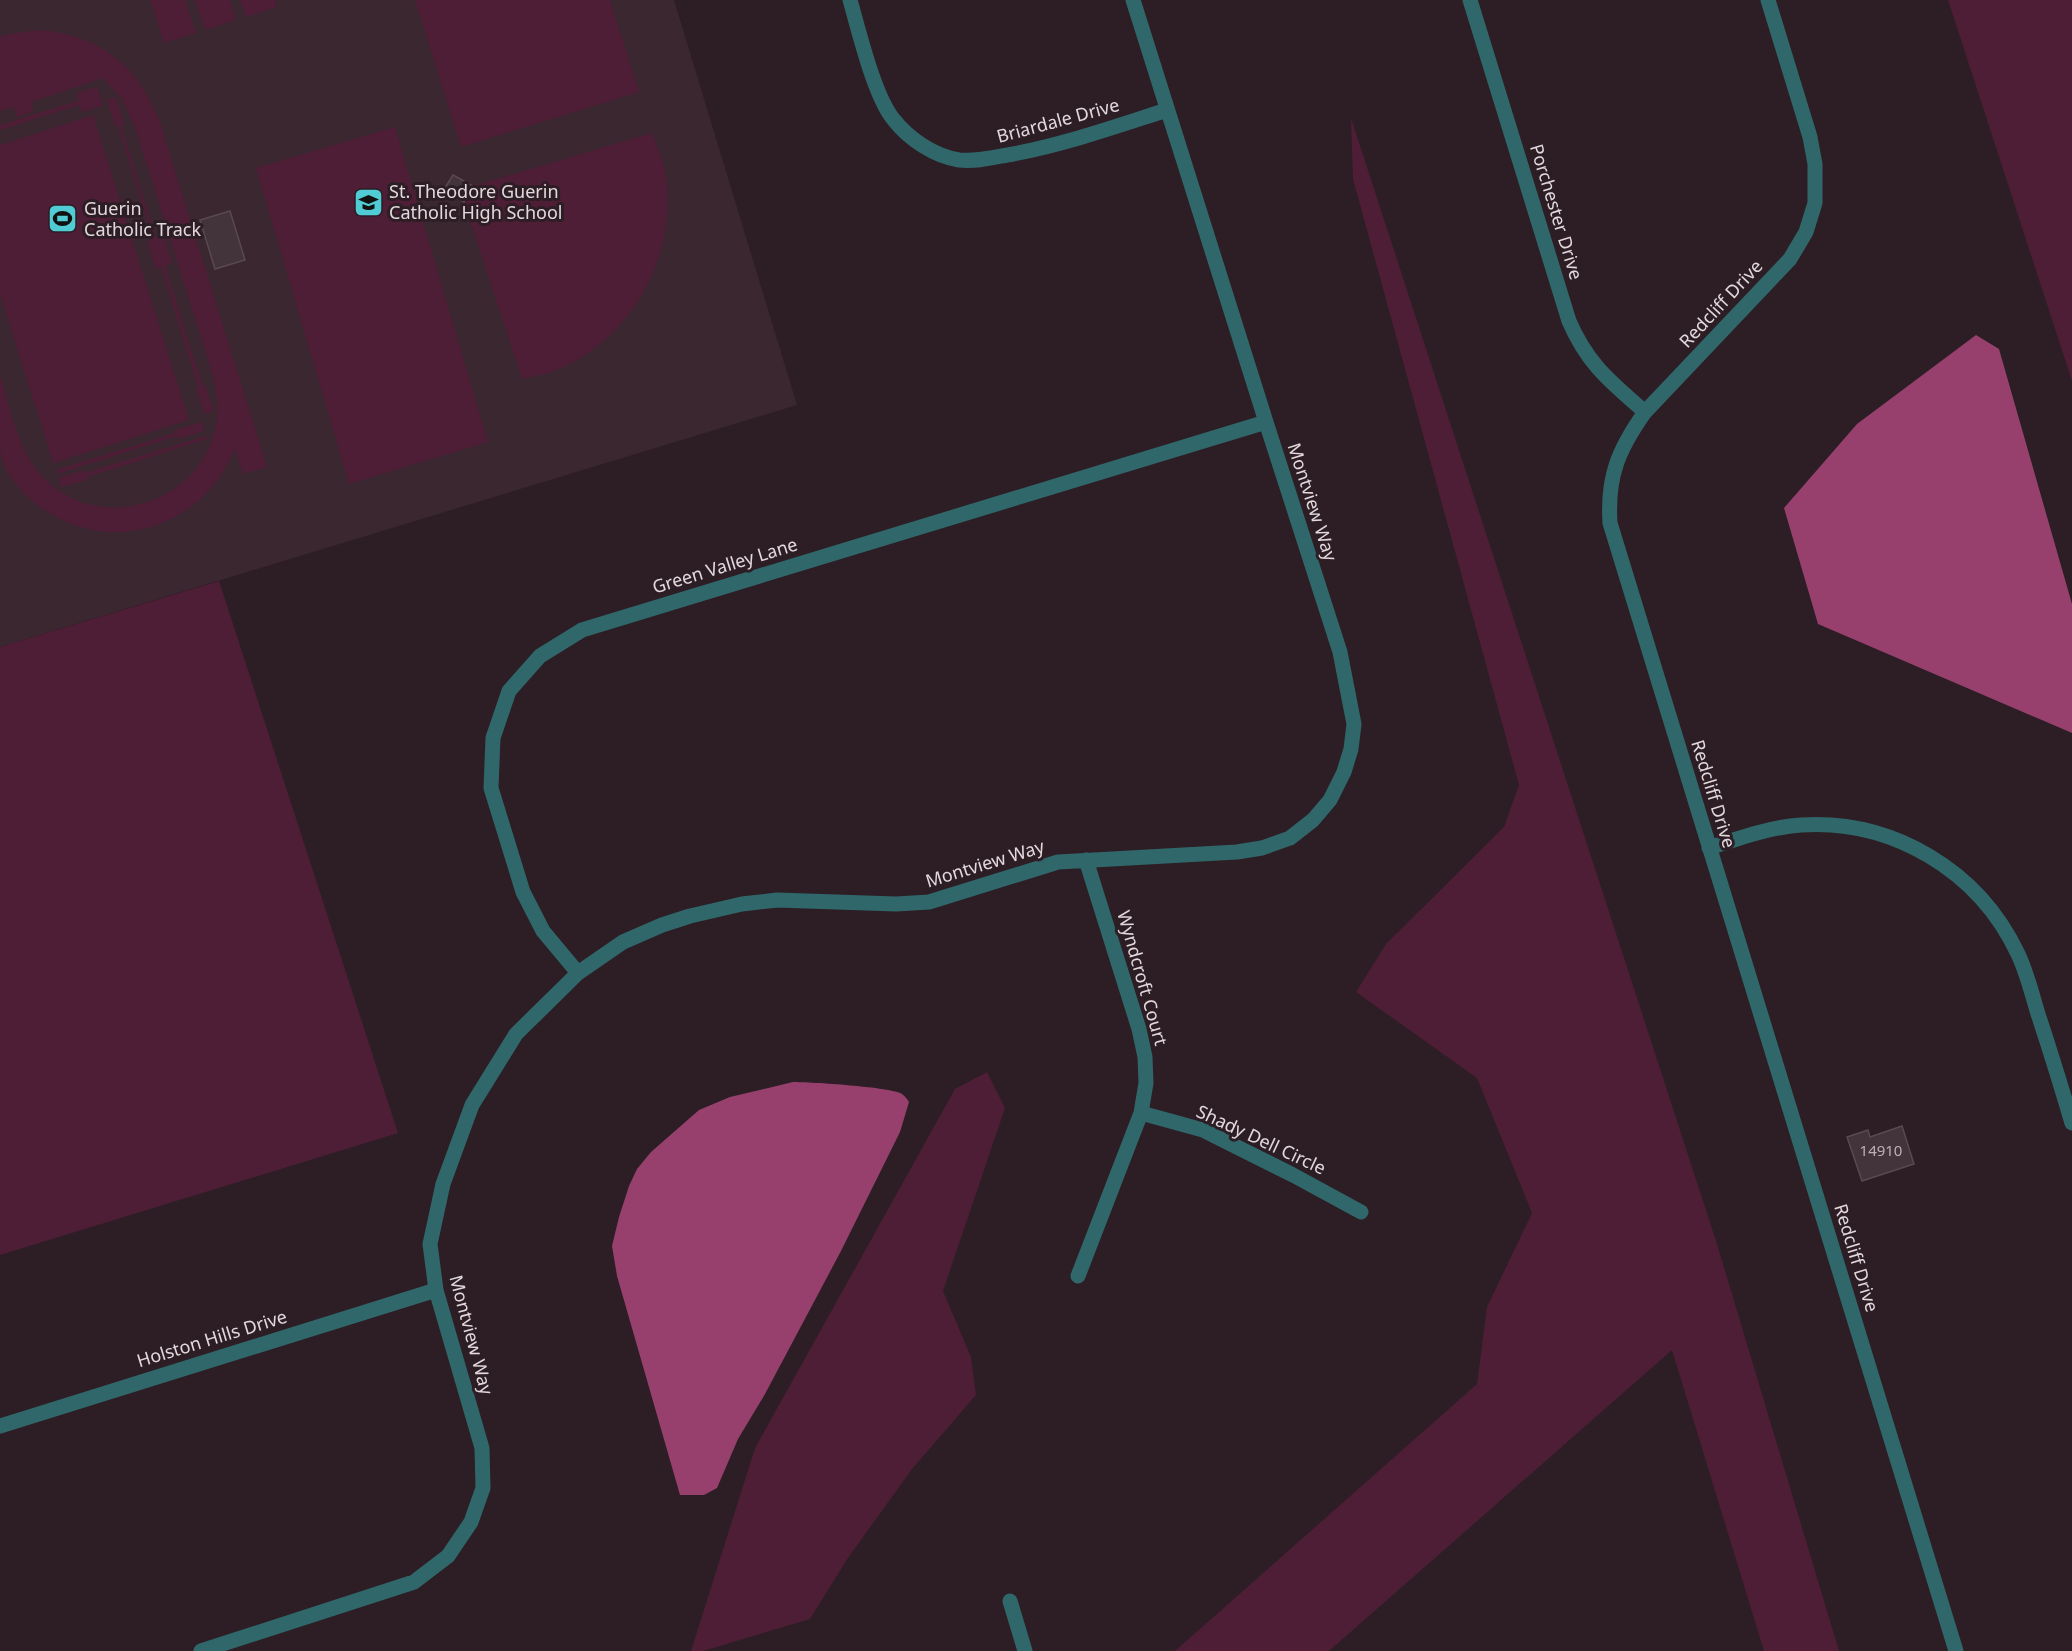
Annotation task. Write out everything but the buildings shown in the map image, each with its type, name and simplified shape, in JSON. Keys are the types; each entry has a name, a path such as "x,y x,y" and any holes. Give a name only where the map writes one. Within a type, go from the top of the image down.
{"street":[{"name":"Briardale Drive","path":"850,0 876,86 892,119 923,146 958,159 982,160 1040,149 1167,110"},
{"name":"Montview Way","path":"201,1651 239,1645 414,1582 448,1556 471,1522 483,1488 482,1448 436,1290 430,1244 443,1184 472,1105 516,1034 579,973 623,942 662,925 710,911 777,900 896,904 929,902 1058,862 1237,852 1262,848 1290,838 1313,820 1330,800 1344,772 1351,749 1353,724 1340,652 1133,0"},
{"name":"Porchester Drive","path":"1470,0 1569,321 1577,340 1602,373 1645,412"},
{"name":"Redcliff Drive","path":"1768,0 1813,150 1816,191 1810,219 1806,232 1790,259 1645,412 1623,444 1609,490 1610,523 1956,1651"},
{"name":"Green Valley Lane","path":"579,973 543,931 523,892 491,788 493,738 509,691 540,656 582,630 1266,422"},
{"path":"1709,848 1779,828 1822,824 1883,834 1924,852 1954,872 1995,914 2019,955 2072,1123"},
{"name":"Wyndcroft Court","path":"1078,1276 1141,1113 1146,1083 1145,1057 1136,1020 1086,860"},
{"name":"Shady Dell Circle","path":"1141,1113 1203,1130 1361,1212"},
{"name":"Holston Hills Drive","path":"0,1426 436,1290"},
{"path":"1010,1601 1026,1651"}],"shaded area":[{"name":"St. Theodore Guerin Catholic High School","path":"0,0 674,0 797,405 0,647"},
{"path":"150,0 185,0 196,33 164,43"},
{"path":"195,0 230,0 236,20 205,30"},
{"path":"240,0 275,0 277,7 246,17"},
{"path":"415,0 610,0 639,92 461,147"},
{"path":"1948,0 2072,0 2072,381"},
{"path":"43,30 64,34 100,47 128,69 150,100 159,119 267,467 243,474 235,449 220,477 200,499 177,516 151,527 123,532 95,530 66,522 27,496 11,478 1,457 0,375 20,440 33,464 41,475 62,493 86,503 111,507 137,505 161,497 182,483 200,463 215,431 217,416 213,376 135,127 121,98 103,78 31,102 33,112 17,117 13,107 0,111 0,36"},
{"path":"97,87 103,106 82,112 79,105 0,130 0,125 78,101 76,93"},
{"path":"116,97 124,123 121,125 156,238 164,236 172,263 165,266 202,385 205,385 214,411 204,414 196,388 198,387 161,267 155,268 147,241 153,239 118,126 115,126 107,100"},
{"name":"Guerin Catholic Track","path":"93,115 189,420 53,463 0,294 0,145"},
{"path":"1351,118 1717,1244 1839,1651 1764,1651 1672,1350 1329,1651 1175,1651 1477,1384 1487,1307 1532,1213 1477,1078 1356,992 1386,944 1504,827 1519,785 1353,179"},
{"path":"395,127 488,442 349,484 256,168"},
{"path":"652,133 662,159 667,193 666,224 660,254 648,283 632,309 612,333 589,353 562,368 522,379 464,202 473,186"},
{"path":"1976,335 1999,349 2072,604 2072,733 1818,624 1784,508 1857,424"},
{"path":"202,422 204,431 179,439 177,436 57,474 56,470 175,433 175,430"},
{"path":"206,436 207,439 87,477 87,480 61,487 58,478 84,470 85,473"},
{"path":"219,581 398,1133 0,1255 0,647"},
{"path":"987,1072 1005,1108 943,1291 971,1357 976,1395 912,1469 848,1558 810,1619 703,1651 691,1651 755,1448 955,1089"},
{"path":"793,1082 895,1091 902,1094 909,1102 900,1132 841,1251 765,1394 738,1439 717,1488 704,1495 680,1495 617,1276 612,1246 619,1217 637,1169 651,1152 699,1110 730,1097"}],"place":[{"name":"St. Theodore Guerin Catholic High School","path":"368,202"},
{"name":"Guerin Catholic Track","path":"63,219"}]}
